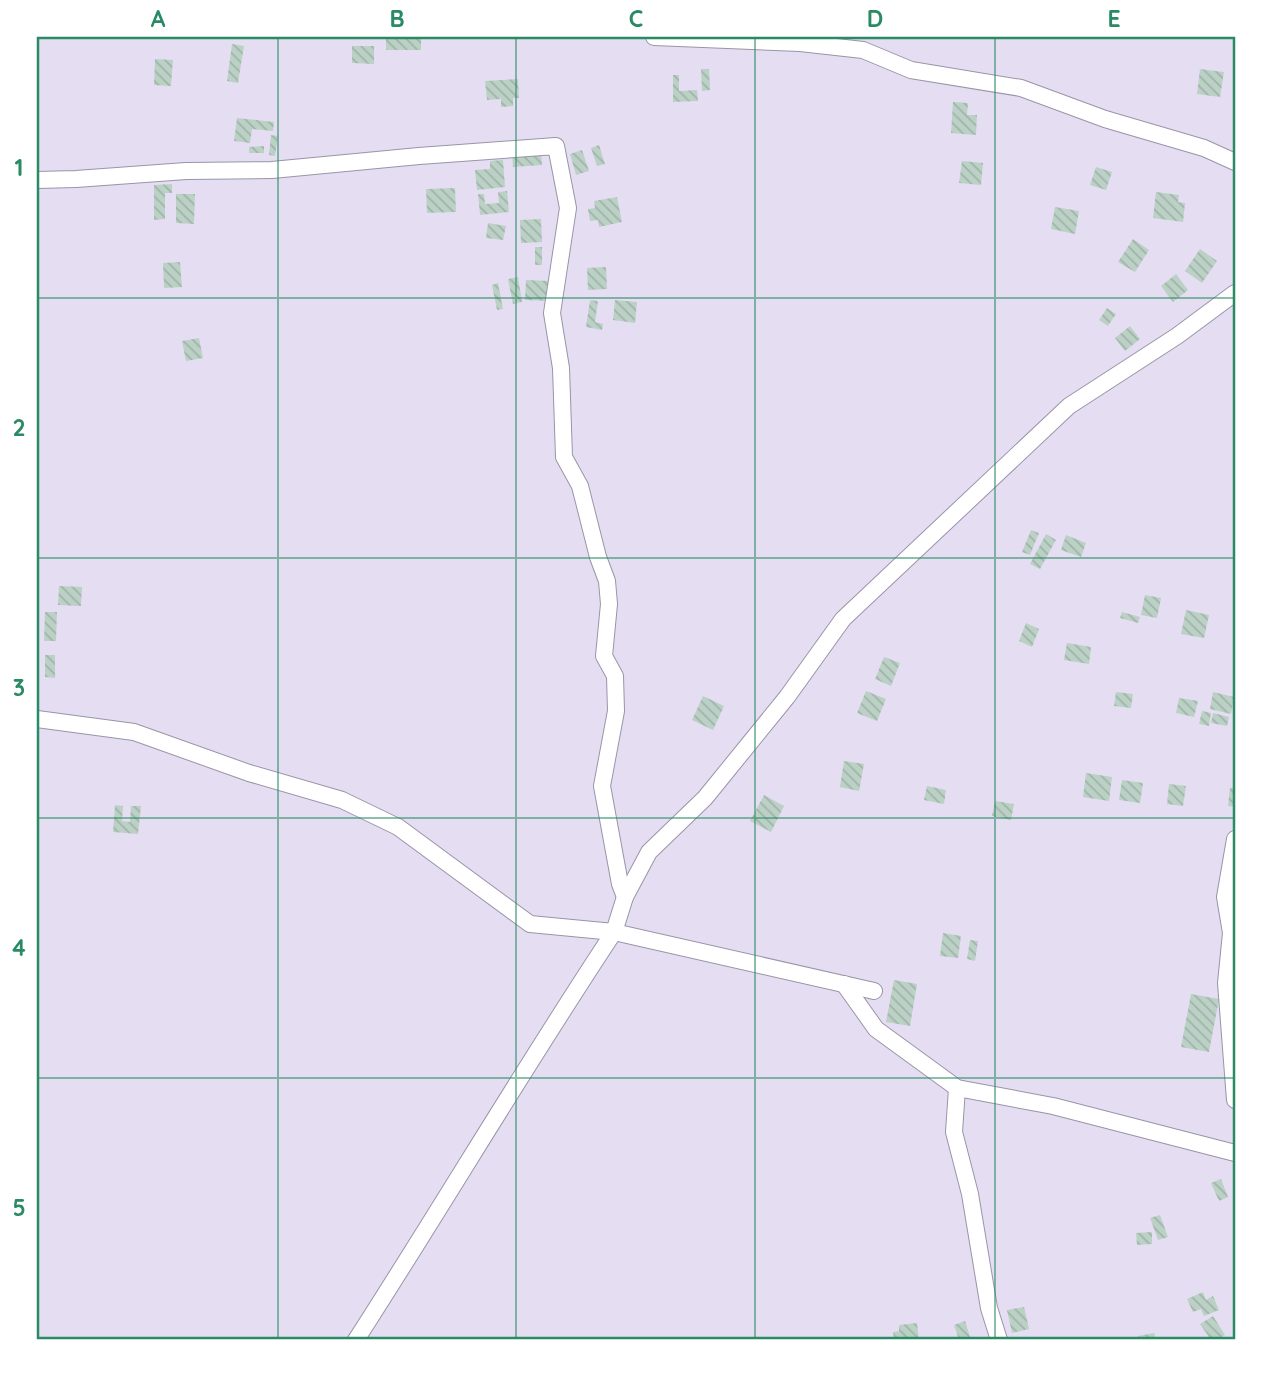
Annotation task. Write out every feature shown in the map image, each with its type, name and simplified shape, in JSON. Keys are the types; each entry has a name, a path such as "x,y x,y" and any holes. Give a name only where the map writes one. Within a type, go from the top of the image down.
{"street":[{"path":"654,37 800,43 863,50 911,69 1021,88 1105,120 1204,148 1235,162"},
{"path":"37,180 186,171 272,170 556,146 568,208 552,313 561,368 564,457 580,486 607,581 609,604 604,656 615,676 616,711 602,786 620,884 625,897"},
{"path":"356,1340 449,1195 561,1011 614,932 625,897 649,852 705,798 844,619 1069,406 1177,336 1235,293"},
{"path":"37,719 134,732 249,773 342,800 398,827 530,924 614,932 874,991"},
{"path":"1235,839 1225,897 1231,933 1226,984 1235,1100"},
{"path":"844,984 876,1028 957,1088 1053,1106 1235,1153"},
{"path":"957,1088 954,1132 970,1194 989,1308 999,1340"}],"building":[{"path":"386,37 421,37 421,50 386,50"},
{"path":"232,44 244,46 238,83 227,81"},
{"path":"352,46 374,46 374,64 352,63"},
{"path":"155,59 173,60 171,86 154,85"},
{"path":"701,69 709,69 710,90 702,91"},
{"path":"1200,69 1224,72 1220,97 1197,94"},
{"path":"673,75 679,75 679,91 697,90 698,101 673,102"},
{"path":"518,79 519,98 513,98 513,106 501,107 501,99 487,100 485,81"},
{"path":"953,102 968,103 967,115 977,115 976,135 951,133"},
{"path":"237,118 274,122 273,131 252,129 250,143 234,141"},
{"path":"271,135 278,136 275,156 269,155"},
{"path":"599,145 605,164 597,166 591,148"},
{"path":"264,146 264,153 249,153 249,147"},
{"path":"582,150 589,171 576,175 570,154"},
{"path":"541,153 542,165 513,167 512,154"},
{"path":"503,160 505,187 477,190 475,170 490,169 490,161"},
{"path":"962,161 983,163 981,185 959,183"},
{"path":"1096,167 1112,172 1106,190 1090,185"},
{"path":"172,184 172,193 165,193 165,219 154,220 154,185"},
{"path":"455,188 456,212 427,213 426,189"},
{"path":"507,191 509,212 480,215 478,194 484,194 485,204 499,203 498,192"},
{"path":"1156,192 1179,195 1178,202 1185,203 1183,222 1153,218"},
{"path":"176,194 195,194 194,224 176,223"},
{"path":"617,197 622,222 599,227 598,220 590,221 588,209 595,208 594,201"},
{"path":"1055,207 1079,211 1075,234 1051,229"},
{"path":"541,219 542,242 521,243 520,220"},
{"path":"488,223 506,226 503,240 486,238"},
{"path":"1133,239 1149,250 1135,272 1118,262"},
{"path":"535,247 542,247 542,265 535,265"},
{"path":"1200,249 1217,261 1202,283 1185,271"},
{"path":"180,262 182,287 164,288 163,263"},
{"path":"606,267 607,289 588,290 587,268"},
{"path":"1176,274 1188,290 1173,302 1161,286"},
{"path":"518,277 522,302 513,304 508,279"},
{"path":"526,280 551,281 550,301 525,300"},
{"path":"498,283 503,309 497,310 492,285"},
{"path":"590,300 598,301 595,322 603,324 602,330 586,327"},
{"path":"615,300 637,302 635,323 613,320"},
{"path":"1107,308 1116,314 1108,326 1099,320"},
{"path":"1130,326 1140,339 1125,351 1115,338"},
{"path":"199,338 203,358 186,361 182,341"},
{"path":"1031,530 1039,533 1030,555 1022,552"},
{"path":"1046,534 1056,540 1040,569 1030,564"},
{"path":"1066,535 1086,543 1081,557 1061,550"},
{"path":"59,586 82,587 81,606 58,605"},
{"path":"1145,595 1161,598 1157,618 1141,615"},
{"path":"1186,610 1209,615 1204,638 1181,634"},
{"path":"45,612 57,612 56,641 44,641"},
{"path":"1122,612 1140,617 1138,623 1120,618"},
{"path":"1026,623 1039,629 1032,647 1019,641"},
{"path":"1067,643 1091,647 1089,664 1064,660"},
{"path":"45,655 55,655 55,678 45,677"},
{"path":"884,657 900,663 891,686 875,679"},
{"path":"866,691 886,699 877,721 857,713"},
{"path":"1116,692 1133,694 1131,708 1114,706"},
{"path":"1213,692 1234,697 1231,714 1210,709"},
{"path":"703,696 724,706 713,730 692,720"},
{"path":"1179,698 1198,701 1194,717 1176,713"},
{"path":"1202,711 1211,713 1209,726 1199,724"},
{"path":"1213,713 1229,717 1227,726 1211,723"},
{"path":"844,761 864,764 859,791 840,787"},
{"path":"1086,773 1112,777 1109,801 1083,797"},
{"path":"1122,780 1143,783 1140,803 1119,800"},
{"path":"1169,784 1186,786 1183,806 1167,804"},
{"path":"927,786 946,790 944,804 924,800"},
{"path":"1230,788 1235,788 1235,807 1228,806"},
{"path":"764,795 784,806 771,832 750,821"},
{"path":"995,801 1014,804 1011,820 992,816"},
{"path":"115,805 123,806 122,821 130,822 131,806 141,806 138,834 113,832"},
{"path":"943,933 961,936 958,958 940,956"},
{"path":"970,940 978,941 975,961 967,959"},
{"path":"894,980 917,984 910,1026 886,1022"},
{"path":"1191,994 1219,999 1209,1052 1181,1047"},
{"path":"1221,1179 1228,1197 1219,1201 1211,1183"},
{"path":"1160,1215 1168,1237 1158,1240 1150,1218"},
{"path":"1152,1232 1152,1244 1137,1245 1136,1233"},
{"path":"1203,1292 1206,1300 1213,1296 1219,1310 1204,1316 1201,1309 1193,1312 1187,1299"},
{"path":"1024,1307 1029,1329 1012,1333 1007,1310"},
{"path":"1213,1316 1225,1335 1216,1340 1211,1340 1200,1324"},
{"path":"965,1321 971,1340 959,1340 954,1325"},
{"path":"917,1323 919,1340 894,1340 893,1332 899,1331 899,1325"},
{"path":"1154,1333 1156,1340 1139,1340 1138,1336"}]}
